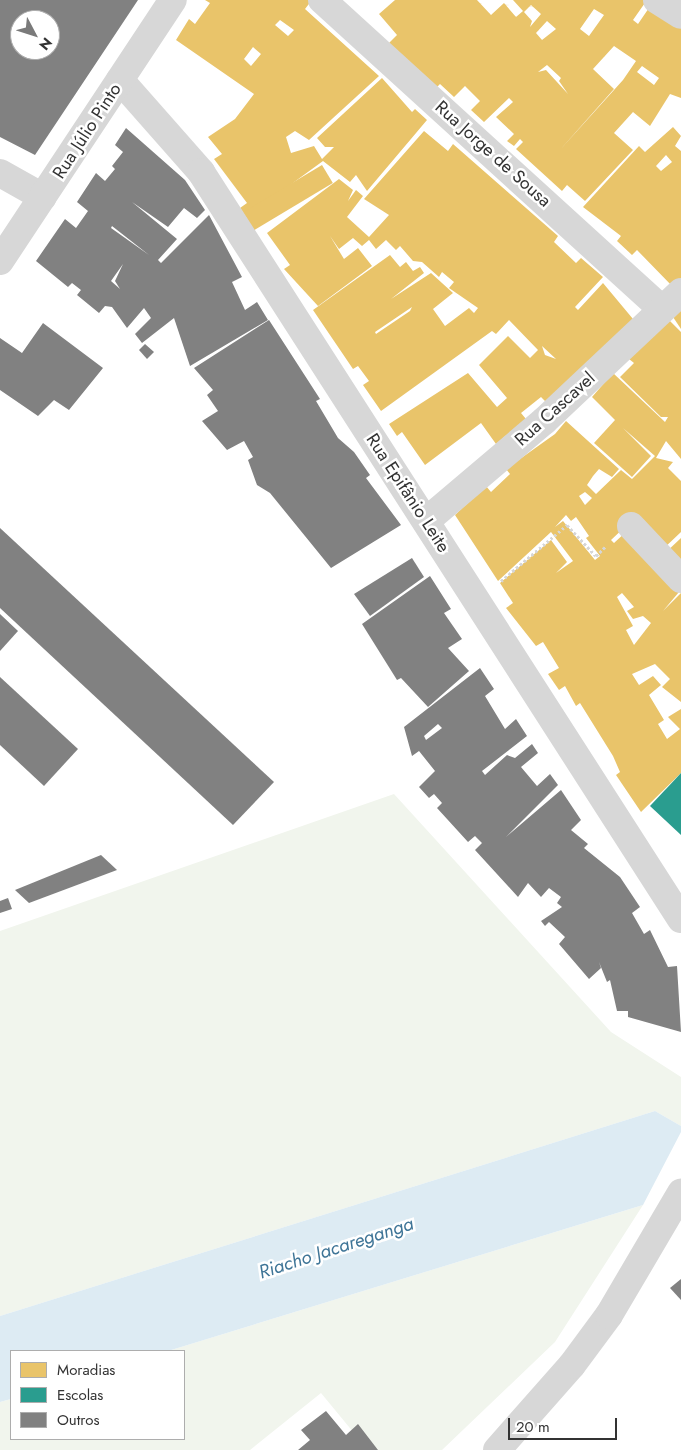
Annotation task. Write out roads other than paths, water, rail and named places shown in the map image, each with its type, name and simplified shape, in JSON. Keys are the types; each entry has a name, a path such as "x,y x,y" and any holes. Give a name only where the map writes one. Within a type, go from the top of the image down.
{"street":[{"name":"Rua Júlio Pinto","path":"0,262 174,0"},
{"name":"Rua Jorge de Sousa","path":"322,0 672,301"},
{"path":"658,0 681,15"},
{"name":"Rua Epifânio Leite","path":"120,80 201,172 681,919"},
{"path":"0,173 43,196"},
{"name":"Rua Cascavel","path":"426,521 544,421 672,301"},
{"path":"631,526 681,579"},
{"path":"497,1450 604,1322 672,1223 681,1193"}],"water":[{"name":"Riacho Jacareganga","path":"655,1111 681,1126 681,1132 643,1205 171,1350 10,1350 10,1399 0,1402 0,1316"}]}
